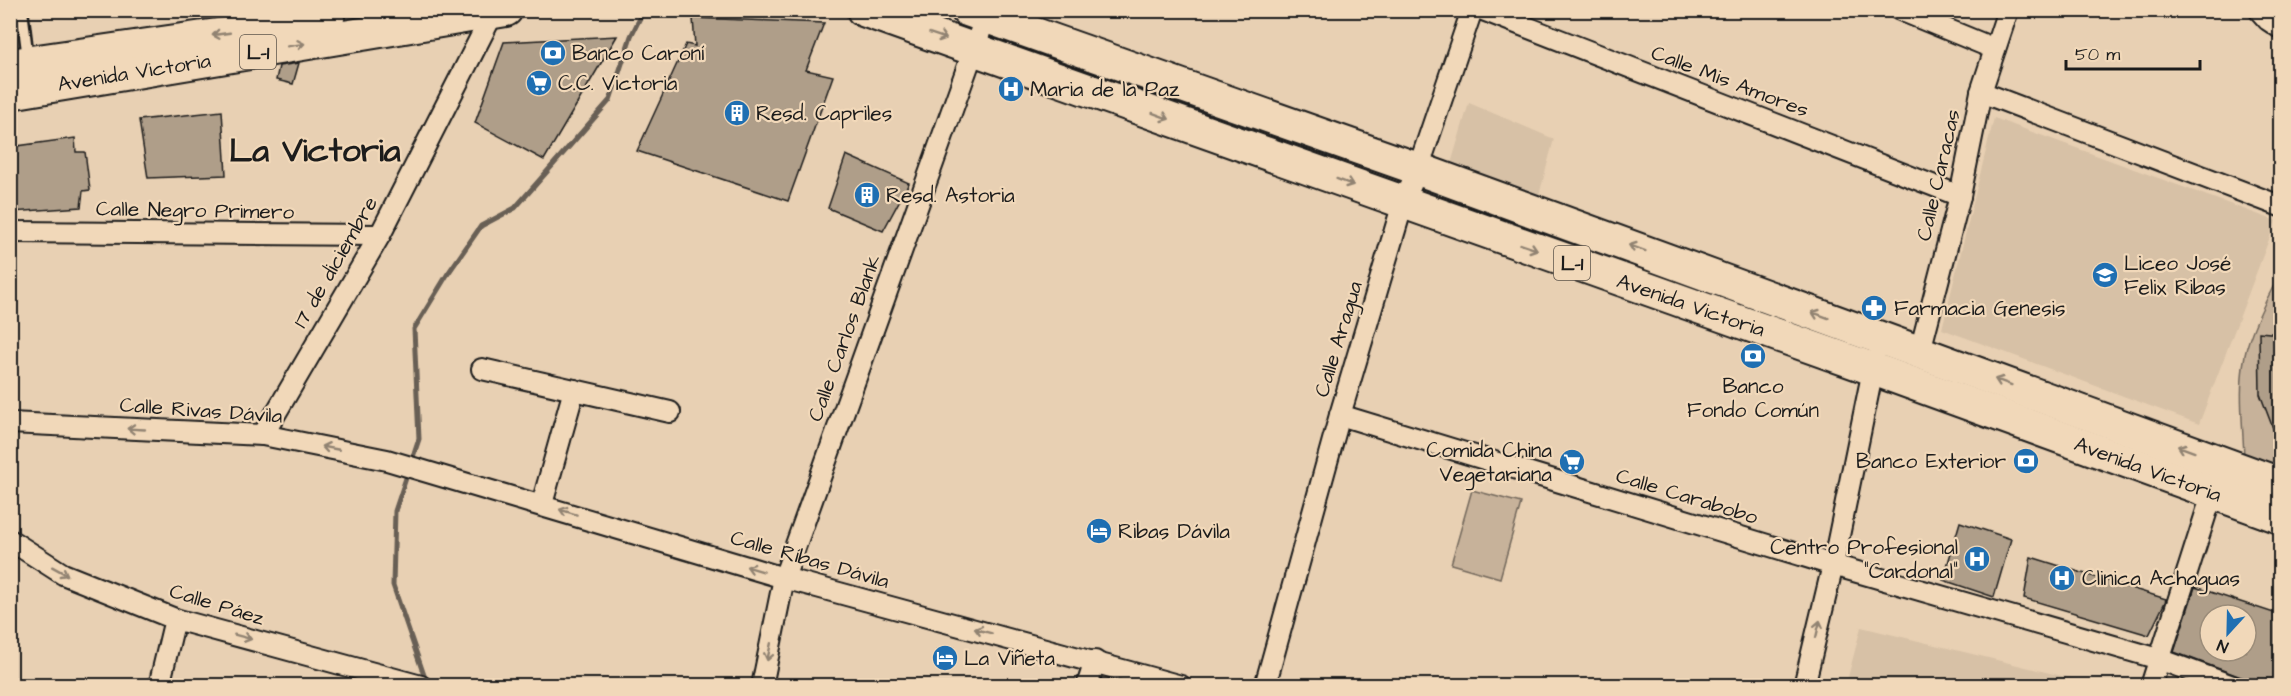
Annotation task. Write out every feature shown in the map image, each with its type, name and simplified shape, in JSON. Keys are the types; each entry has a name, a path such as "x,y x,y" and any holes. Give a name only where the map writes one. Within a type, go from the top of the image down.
{"main road":[{"name":"Avenida Victoria","path":"20,64 320,15 383,10"},
{"name":"Avenida Victoria","path":"863,10 1404,203 1876,353 1920,351 2280,484"},
{"name":"Avenida Victoria","path":"10,93 500,12"},
{"name":"Avenida Victoria","path":"980,12 1418,169 1876,353 2213,492 2280,517"}],"street":[{"name":"Calle Aragua","path":"1265,686 1340,415 1404,203 1418,169 1472,10"},
{"name":"Calle Mis Amores","path":"1483,10 1960,196"},
{"path":"1900,10 1995,49"},
{"name":"Calle Caracas","path":"1920,351 1960,196 1981,92 2008,10"},
{"path":"2259,10 2280,28"},
{"name":"17 de diciembre","path":"263,435 380,235 500,12"},
{"name":"Calle Carlos Blank","path":"762,686 784,578 973,48 980,12"},
{"path":"1981,92 2280,206"},
{"name":"Calle Negro Primero","path":"10,232 380,235"},
{"path":"1804,686 1833,565 1876,353"},
{"path":"482,369 670,412"},
{"path":"542,504 574,390"},
{"name":"Calle Carabobo","path":"1340,415 1833,565 2159,659 2232,686"},
{"name":"Calle Rivas Dávila","path":"10,423 263,435 427,470"},
{"path":"2151,686 2222,463"},
{"name":"Calle Ríbas Dávila","path":"427,470 784,578 1181,686"},
{"name":"Calle Páez","path":"10,540 63,574 175,619 421,686"},
{"path":"159,686 175,619"},
{"path":"1087,686 1095,661"}],"lane":[{"path":"20,64 22,10"}],"shaded area":[{"path":"1469,103 1554,139 1538,199 1450,167"},
{"name":"Liceo José Felix Ribas","path":"1994,118 2276,221 2199,424 1942,329"},
{"path":"2280,274 2280,473 2244,458 2241,394 2247,345"},
{"path":"1472,490 1521,503 1500,578 1451,564"},
{"path":"1861,627 2099,685 1846,685"}],"building":[{"name":"Resd. Capriles","path":"693,18 824,23 806,70 833,76 788,201 637,151 686,44 695,46"},
{"name":"C.C. Victoria","path":"617,36 544,160 475,123 504,42"},
{"path":"299,63 293,84 276,80 279,66"},
{"path":"222,111 226,175 148,178 139,120"},
{"path":"75,138 76,152 85,152 90,190 83,191 81,207 12,212 10,147"},
{"name":"Resd. Astoria","path":"846,155 909,183 883,231 828,208"},
{"path":"2259,332 2280,334 2279,444 2260,394"},
{"name":"Centro Profesional \"Cardonal\"","path":"1960,522 2011,539 1994,597 1943,580"},
{"name":"Clinica Achaguas","path":"2031,557 2166,599 2149,635 2024,598"},
{"path":"2195,587 2244,603 2198,603 2198,661 2174,652"},
{"path":"2258,608 2280,615 2280,686 2265,686 2203,663 2258,663"}],"waterway":[{"path":"427,684 393,585 395,511 419,439 414,329 481,226 515,208 610,100 631,36 644,10"}],"place":[{"name":"Banco Caroní","path":"553,53"},
{"name":"C.C. Victoria","path":"539,83"},
{"name":"Maria de la Paz","path":"1011,89"},
{"name":"Resd. Capriles","path":"737,113"},
{"name":"Resd. Astoria","path":"867,195"},
{"name":"Liceo José Felix Ribas","path":"2105,275"},
{"name":"Farmacia Genesis","path":"1874,308"},
{"name":"Banco Fondo Común","path":"1753,356"},
{"name":"Banco Exterior","path":"2026,461"},
{"name":"Comida China Vegetariana","path":"1572,462"},
{"name":"Ribas Dávila","path":"1099,531"},
{"name":"Centro Profesional \"Cardonal\"","path":"1977,559"},
{"name":"Clinica Achaguas","path":"2062,578"},
{"name":"La Viñeta","path":"945,658"}],"district":[{"name":"La Victoria","path":"315,149"}]}
